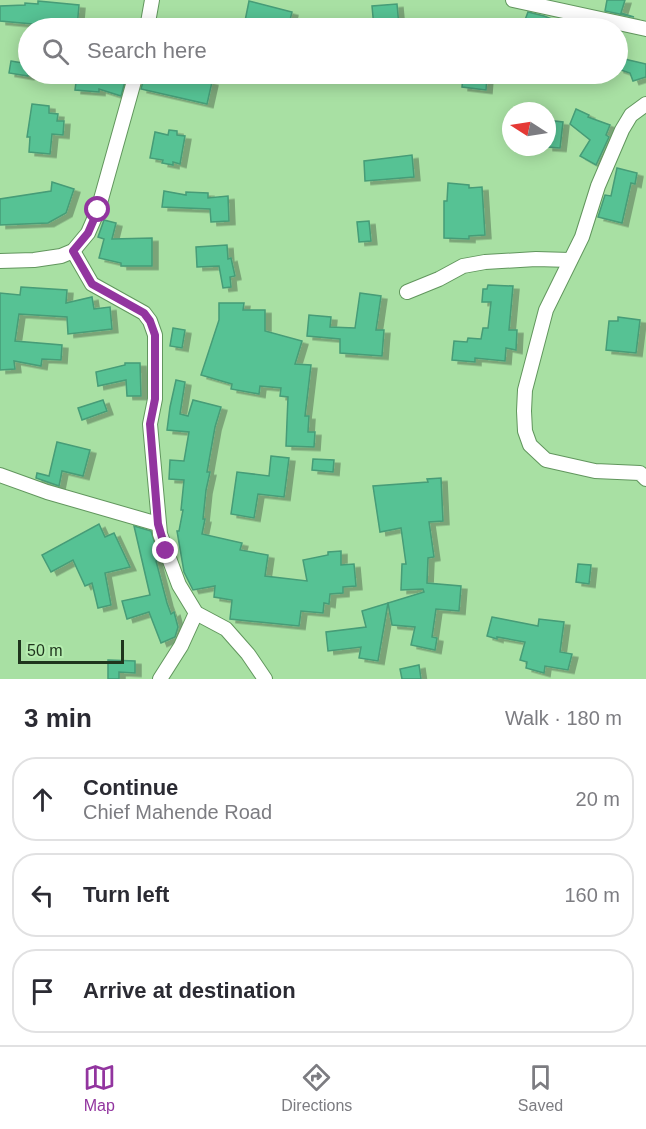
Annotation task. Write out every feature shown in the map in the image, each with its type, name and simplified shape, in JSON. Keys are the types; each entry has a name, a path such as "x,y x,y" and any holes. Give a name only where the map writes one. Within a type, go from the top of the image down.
{"street":[{"path":"149,18 152,0"},
{"path":"513,0 596,18"},
{"path":"628,25 646,29"},
{"path":"0,261 61,256 73,251 88,233 98,210 133,84"},
{"path":"646,104 631,115 622,130 598,186 582,237 546,310 525,390 525,431 530,445 546,460 595,471 640,473 646,479"},
{"path":"73,251 92,284 144,313 153,328 156,358 155,399 150,424 160,534 178,585 196,613 226,629 248,654 265,679"},
{"path":"407,292 463,266 485,262 536,259 570,260"},
{"path":"0,475 47,492 158,524"},
{"path":"160,679 181,646 196,613"}],"building":[{"path":"607,0 625,0 621,13 634,17 605,11"},
{"path":"38,1 79,5 78,18 18,18 18,23 0,21 0,6 38,4"},
{"path":"249,1 292,12 290,18 246,18"},
{"path":"397,4 398,18 373,18 372,6"},
{"path":"528,12 549,18 526,18"},
{"path":"628,60 646,64 646,77 633,81 628,72"},
{"path":"11,61 18,62 18,74 9,73"},
{"path":"76,84 124,84 121,96 99,89 99,92 75,90"},
{"path":"142,84 212,84 207,104 141,89"},
{"path":"462,84 486,84 486,90 462,87"},
{"path":"32,104 49,106 49,113 58,114 57,121 64,121 63,135 52,134 50,154 29,152 30,137 27,137"},
{"path":"576,109 589,115 588,117 610,125 606,135 609,137 596,165 580,156 590,140 570,124"},
{"path":"556,121 563,122 560,148 556,148"},
{"path":"169,130 177,131 177,135 185,136 180,164 162,163 163,160 150,158 155,132 168,135"},
{"path":"412,155 414,177 365,181 364,161"},
{"path":"617,168 637,173 635,184 631,183 622,223 598,217 605,195 611,196"},
{"path":"52,182 74,189 66,213 48,223 0,225 0,199 51,191"},
{"path":"448,183 469,185 469,188 482,187 485,235 469,236 469,239 444,238 444,201 447,201"},
{"path":"164,191 186,195 186,192 208,193 208,198 228,196 229,221 211,222 210,209 162,207"},
{"path":"104,220 116,223 112,239 152,238 152,266 121,266 121,263 99,258 104,239 98,237"},
{"path":"369,221 371,241 359,242 357,222"},
{"path":"227,245 228,259 231,258 235,276 230,277 231,287 223,288 219,266 197,267 196,247"},
{"path":"488,285 513,286 509,330 517,330 516,350 506,348 505,361 475,358 475,362 452,360 454,341 467,342 468,338 481,339 483,328 488,328 491,302 482,302 483,289 487,289"},
{"path":"21,287 67,290 66,303 92,297 94,309 110,307 112,329 68,334 67,317 19,314 15,341 62,345 61,360 42,359 41,366 14,361 15,369 0,370 0,293 20,295"},
{"path":"360,293 381,296 376,330 384,330 382,356 340,353 340,339 307,336 309,315 331,317 330,327 355,328"},
{"path":"219,303 244,303 243,310 265,310 265,331 302,341 295,364 311,365 305,416 309,416 308,432 315,432 314,447 286,446 288,397 280,396 281,388 260,386 259,394 231,389 232,384 201,375 219,320"},
{"path":"618,317 640,320 636,353 606,350 609,321 618,321"},
{"path":"173,328 185,330 182,348 170,346"},
{"path":"125,363 140,363 141,396 127,396 126,380 98,386 96,372 125,365"},
{"path":"176,380 185,382 180,414 188,416 193,400 221,407 207,472 210,472 202,534 242,543 240,550 268,555 265,576 307,581 303,560 328,555 328,552 341,551 341,565 354,564 356,586 343,587 343,593 330,594 329,604 324,603 323,613 301,611 299,626 230,619 232,600 214,597 215,586 193,590 184,572 177,531 179,531 183,510 181,510 184,480 169,479 170,460 184,461 189,432 167,430"},
{"path":"103,400 107,411 82,420 78,408"},
{"path":"57,442 90,450 83,476 62,471 59,486 36,478 37,473 49,476"},
{"path":"271,456 289,458 284,497 258,494 254,518 231,514 237,472 269,476"},
{"path":"313,459 334,460 333,472 312,470"},
{"path":"441,478 443,521 429,522 434,557 428,558 427,583 461,586 459,611 436,609 432,637 437,638 435,650 411,645 415,627 392,625 388,603 424,592 423,589 401,590 402,564 406,564 401,528 380,532 373,486 428,482 427,479"},
{"path":"99,524 105,537 114,533 130,567 105,573 111,605 98,608 92,583 85,586 73,560 51,572 42,555"},
{"path":"134,526 151,531 160,560 156,561 167,603 171,614 174,612 178,627 175,637 161,643 149,612 127,619 122,601 150,595"},
{"path":"578,564 591,565 589,584 576,582"},
{"path":"388,603 378,661 359,658 361,647 328,651 326,632 366,627 362,611"},
{"path":"492,617 538,626 539,619 564,622 560,652 572,654 568,670 545,666 544,673 526,668 527,662 520,660 525,642 487,636"},
{"path":"108,660 135,661 135,673 119,672 119,679 108,679"},
{"path":"419,665 421,679 402,679 400,669"}],"route":[{"path":"98,210 88,233 73,251 92,284 144,313 155,335 155,399 150,424 158,524 166,551"}]}
